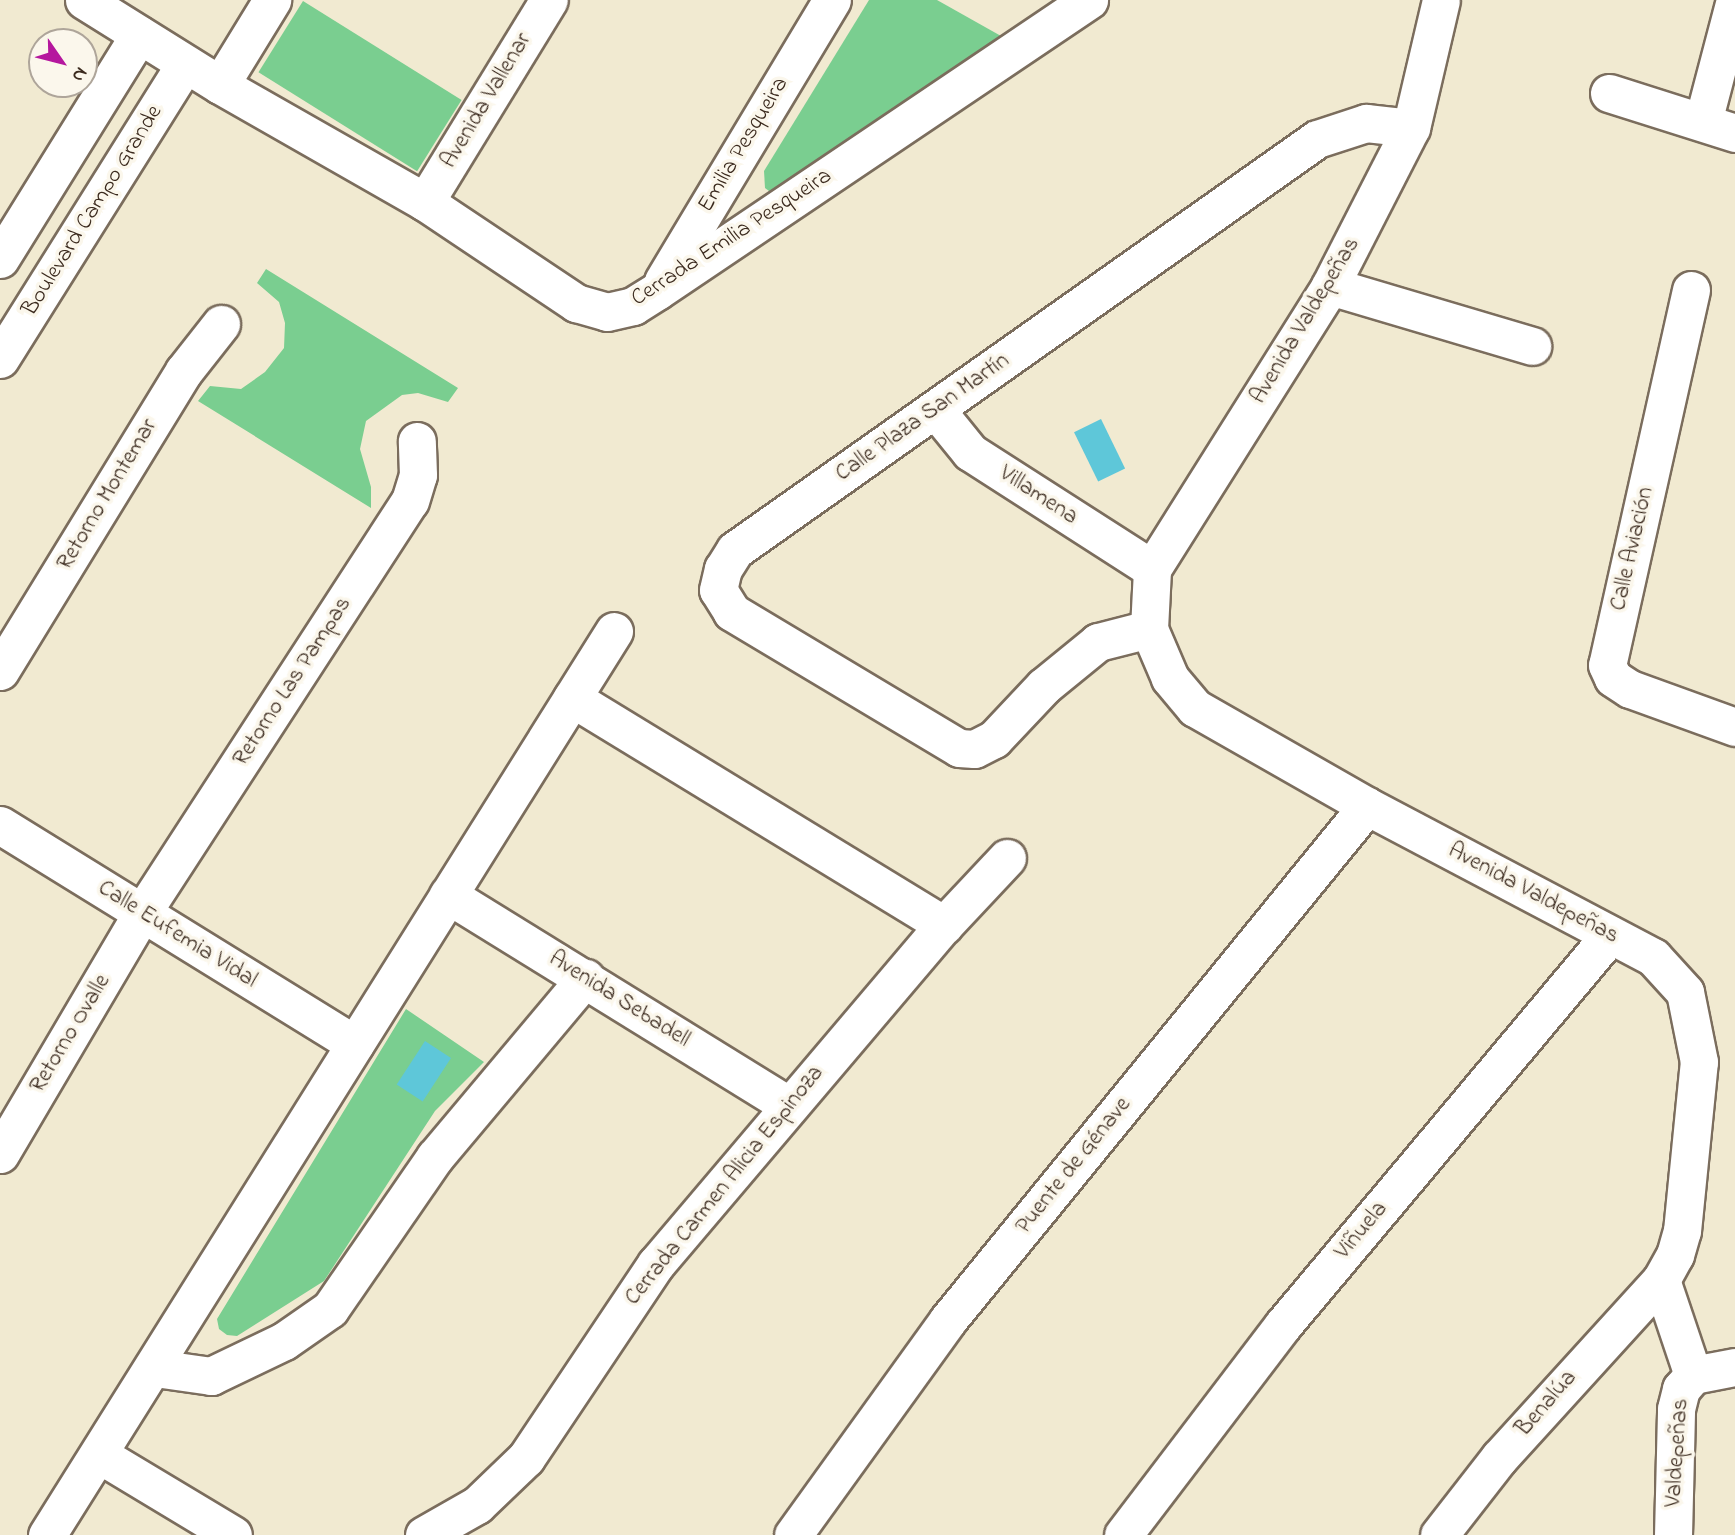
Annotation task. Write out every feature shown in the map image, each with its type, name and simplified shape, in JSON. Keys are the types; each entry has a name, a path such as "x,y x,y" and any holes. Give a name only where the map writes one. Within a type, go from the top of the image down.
{"street":[{"name":"Cerrada Emilia Pesqueira","path":"84,0 220,85 425,202 576,303 607,312 633,306 657,291 1089,0"},
{"path":"220,85 272,0"},
{"name":"Avenida Vallenar","path":"425,202 549,0"},
{"name":"Emilia Pesqueira","path":"657,291 832,0"},
{"name":"Avenida Valdepeñas","path":"1441,0 1411,128 1329,286 1152,569 1149,629 1170,678 1195,708 1367,806 1653,957 1685,992 1699,1062 1682,1231 1661,1280"},
{"path":"1721,127 1705,114 1735,0"},
{"path":"0,259 139,35"},
{"name":"Boulevard Campo Grande","path":"0,359 186,64"},
{"path":"1609,93 1721,127"},
{"name":"Calle Plaza San Martín","path":"1149,629 1098,642 1044,686 994,739 974,749 959,748 732,612 718,590 723,569 735,550 1317,139 1366,123 1411,128"},
{"path":"1329,286 1532,346"},
{"name":"Calle Aviación","path":"1691,290 1607,665 1613,678 1630,689 1735,727"},
{"name":"Retorno Montemar","path":"0,671 184,371 221,324"},
{"name":"Villamena","path":"936,410 970,452 1152,569"},
{"name":"Retorno Las Pampas","path":"142,913 410,501 418,475 418,441"},
{"path":"47,1535 155,1368 614,631"},
{"path":"572,698 944,925"},
{"name":"Puente de Génave","path":"803,1532 948,1320 1367,806"},
{"name":"Calle Eufemia Vidal","path":"0,825 355,1044"},
{"name":"Cerrada Carmen Alicia Espinoza","path":"424,1535 477,1505 526,1458 656,1264 944,925 1007,858"},
{"name":"Avenida Sebadell","path":"448,895 789,1106"},
{"name":"Retorno Ovalle","path":"0,1154 142,913"},
{"name":"Viñuela","path":"1123,1535 1283,1325 1610,935"},
{"path":"155,1368 211,1376 284,1341 330,1309 435,1157 585,978"},
{"path":"1661,1280 1693,1375 1735,1367"},
{"name":"Benalúa","path":"1439,1535 1516,1439 1661,1280"},
{"name":"Valdepeñas","path":"1673,1535 1676,1409 1681,1389 1693,1375"},
{"path":"100,1455 233,1535"}],"green space":[{"path":"869,0 937,0 1001,36 773,194 765,188 764,171"},
{"path":"303,1 462,100 417,171 258,72"},
{"path":"266,269 458,388 448,402 418,393 402,395 366,421 360,449 371,487 371,508 198,401 210,386 241,389 265,372 284,348 285,323 279,302 257,283"},
{"path":"406,1009 484,1062 435,1111 324,1281 237,1336 227,1335 219,1329 217,1319"}],"water":[{"path":"1101,419 1125,468 1098,482 1074,432"},
{"path":"425,1041 451,1058 423,1101 397,1085"}]}
